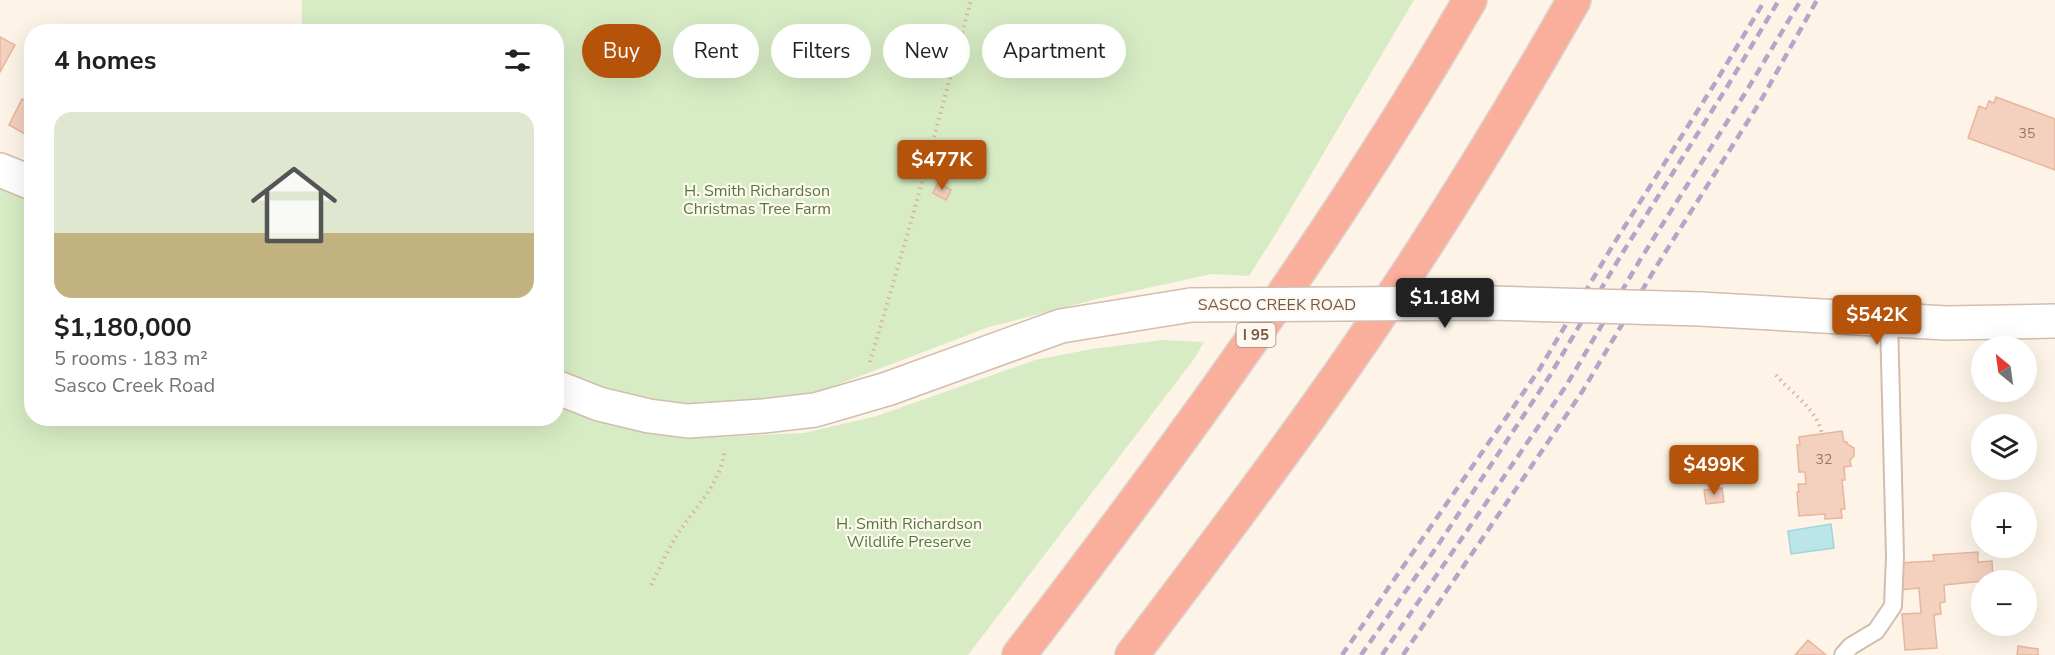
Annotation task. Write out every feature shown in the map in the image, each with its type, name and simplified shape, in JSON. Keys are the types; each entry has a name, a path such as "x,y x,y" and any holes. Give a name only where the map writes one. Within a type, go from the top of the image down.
{"highway":[{"name":"I 95","path":"1020,655 1233,368 1353,188 1470,0"},
{"path":"1132,655 1251,497 1374,323 1494,136 1574,0"}],"street":[{"path":"0,170 24,180"},
{"name":"SASCO CREEK ROAD","path":"564,390 600,404 649,416 688,421 814,410 887,389 1061,326 1191,305 1490,303 1700,309 1946,323 2055,321"}],"lane":[{"path":"1843,655 1851,646 1876,631 1893,606 1895,556 1889,321"}],"path":[{"path":"859,397 913,215 971,0"},
{"path":"1776,375 1815,415 1820,423 1822,434"},
{"path":"651,585 677,535 714,484 723,465 725,449 723,419"}],"green space":[{"name":"H. Smith Richardson Christmas Tree Farm","path":"302,0 1414,0 1249,276 1212,274 1097,299 989,327 826,389 772,401 684,406 634,401 564,376 564,24 302,24"},
{"name":"H. Smith Richardson Wildlife Preserve","path":"0,188 24,198 24,426 564,426 564,405 690,438 804,433 877,416 1035,360 1092,349 1162,340 1204,342 1194,359 968,655 0,655"}],"water":[{"path":"1831,524 1834,548 1791,554 1788,531"}],"building":[{"path":"0,37 15,45 0,72"},
{"path":"1996,97 2055,119 2055,170 1968,138 1979,106 1986,109 1989,101 1994,103"},
{"path":"22,99 24,100 24,133 9,125"},
{"path":"938,183 951,190 946,200 933,193"},
{"path":"1842,431 1844,442 1854,448 1854,456 1850,460 1851,466 1844,467 1845,480 1842,480 1845,509 1841,509 1842,518 1825,519 1825,514 1799,516 1798,484 1806,484 1805,472 1799,472 1797,445 1800,445 1799,437"},
{"path":"1722,488 1724,502 1706,504 1704,490"},
{"path":"1971,552 1971,558 1978,558 1978,562 1992,561 1992,570 1971,570 1971,582 1944,585 1945,602 1940,603 1941,614 1934,615 1937,648 1905,650 1902,614 1921,613 1919,588 1900,590 1899,563 1934,561 1933,555"},
{"path":"1808,640 1826,655 1795,655"},
{"path":"2018,646 2038,649 2038,655 2017,655"}],"railway":[{"path":"1342,655 1539,370 1613,245 1765,0"},
{"path":"1361,655 1438,545 1549,377 1623,252 1779,0"},
{"path":"1382,655 1566,386 1640,260 1801,0"},
{"path":"1403,655 1582,392 1656,267 1760,102 1817,0"}]}
